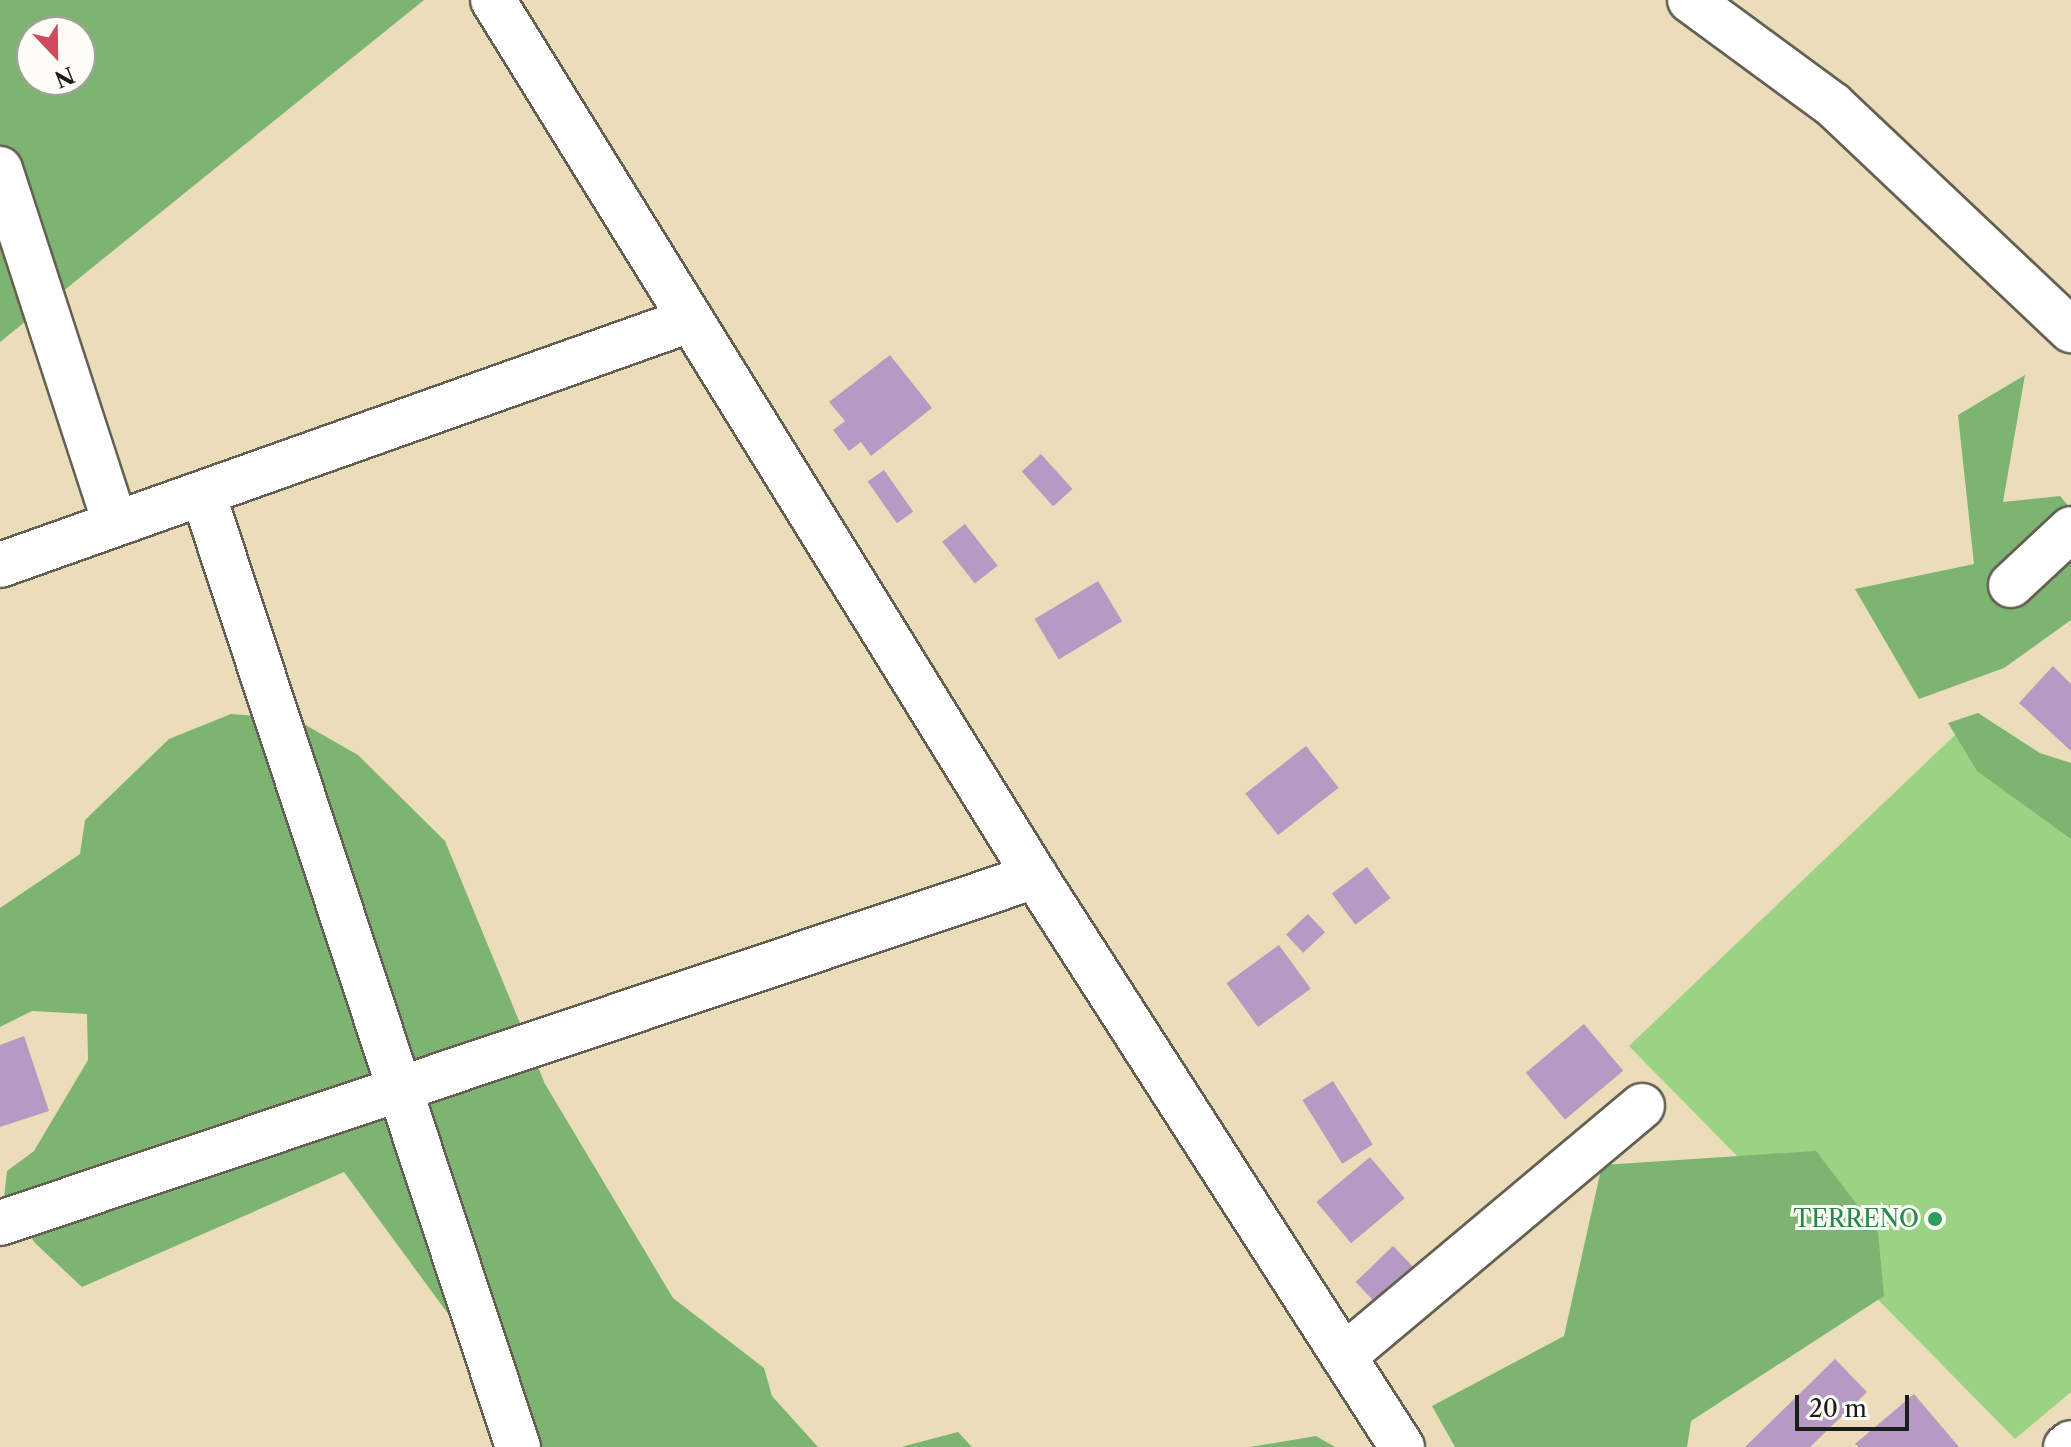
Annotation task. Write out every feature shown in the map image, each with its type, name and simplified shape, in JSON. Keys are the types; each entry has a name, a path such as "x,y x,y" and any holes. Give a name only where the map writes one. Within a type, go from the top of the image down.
{"street":[{"path":"493,0 1035,876 1402,1447"},
{"path":"1690,0 1833,105 2071,330"},
{"path":"0,169 115,523"},
{"path":"0,565 690,320"},
{"path":"203,494 518,1447"},
{"path":"2011,585 2071,529"},
{"path":"0,1223 1035,876"},
{"path":"1344,1356 1642,1106"},
{"path":"2066,1447 2071,1443"}],"green space":[{"path":"0,0 424,0 0,342"},
{"path":"2025,375 2003,502 2060,496 2071,509 2071,620 2004,668 1919,699 1855,589 1974,564 1958,415"},
{"name":"TERRENO","path":"1978,713 2071,805 2071,1392 2015,1439 1629,1046"},
{"path":"1978,713 2040,753 2071,763 2071,839 1977,771 1948,723"},
{"path":"231,714 295,719 358,755 445,841 545,1084 673,1298 764,1368 772,1396 818,1447 525,1447 515,1405 344,1172 82,1287 35,1243 4,1198 7,1171 34,1151 88,1060 87,1014 32,1011 0,1027 0,908 80,854 85,820 169,739"},
{"path":"1816,1151 1878,1232 1884,1296 1691,1421 1687,1447 1455,1447 1432,1406 1564,1336 1602,1165"},
{"path":"958,1432 972,1447 901,1447"},
{"path":"1316,1436 1335,1447 1250,1447"}],"building":[{"path":"890,355 932,408 871,456 861,442 849,451 833,430 845,421 829,402"},
{"path":"1041,454 1072,489 1053,506 1022,471"},
{"path":"884,470 913,512 897,523 868,481"},
{"path":"965,524 998,566 975,584 942,542"},
{"path":"1098,581 1122,621 1059,659 1035,619"},
{"path":"2053,666 2071,684 2071,751 2019,703"},
{"path":"1306,746 1339,788 1278,835 1245,793"},
{"path":"1367,867 1390,898 1355,925 1332,893"},
{"path":"1308,914 1325,932 1303,953 1286,934"},
{"path":"1279,945 1311,989 1258,1027 1226,983"},
{"path":"1584,1024 1623,1071 1565,1120 1526,1073"},
{"path":"24,1036 49,1111 0,1127 0,1045"},
{"path":"1333,1081 1373,1145 1342,1164 1302,1100"},
{"path":"1370,1157 1405,1198 1351,1243 1316,1202"},
{"path":"1393,1246 1415,1269 1378,1305 1356,1282"},
{"path":"1835,1359 1867,1392 1810,1447 1745,1447"},
{"path":"1914,1394 1959,1447 1859,1447 1855,1444"}],"place":[{"name":"TERRENO","path":"1935,1219"}]}
